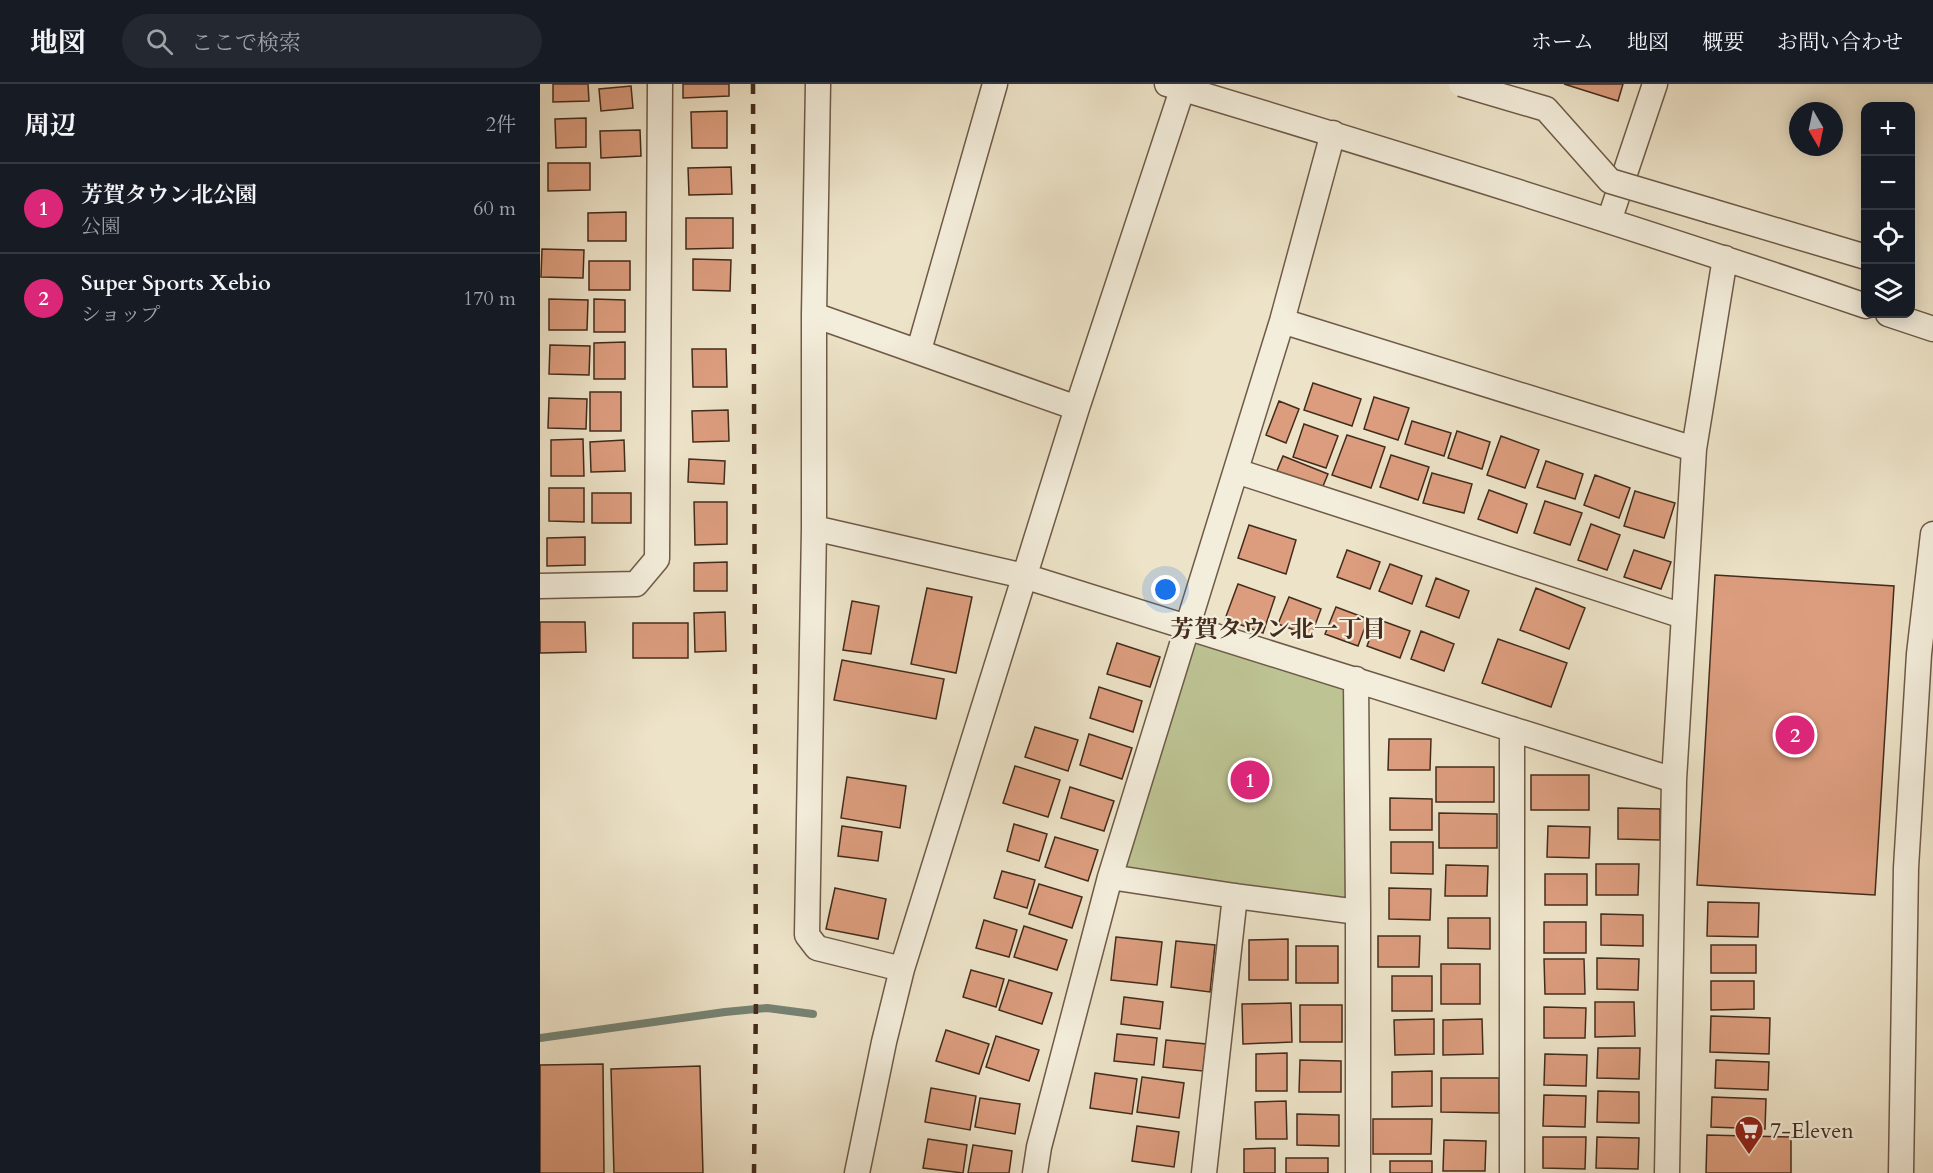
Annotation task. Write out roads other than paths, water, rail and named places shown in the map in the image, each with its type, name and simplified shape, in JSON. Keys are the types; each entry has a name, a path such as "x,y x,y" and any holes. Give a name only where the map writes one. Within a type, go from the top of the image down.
{"street":[{"path":"540,586 636,584 657,559 660,84"},
{"path":"818,84 807,935 817,948 902,969"},
{"path":"919,350 995,84"},
{"path":"1461,84 1546,109 1610,181 1861,256"},
{"path":"1609,221 1654,84"},
{"path":"857,1173 902,969 1178,86 1725,258 1861,304"},
{"path":"1035,1173 1039,1147 1110,877 1282,321 1332,133"},
{"path":"1667,1173 1674,780 1683,616 1694,449 1725,258"},
{"path":"814,315 919,350 1077,408"},
{"path":"1900,318 1933,329"},
{"path":"1282,321 1694,449"},
{"path":"1236,471 1683,616"},
{"path":"814,528 1024,576 1674,780"},
{"path":"1901,1173 1906,868 1919,654 1933,534"},
{"path":"1356,679 1358,1173"},
{"path":"1512,729 1512,1173"},
{"path":"1110,877 1358,912"},
{"path":"1204,1173 1234,896"}],"waterway":[{"path":"540,1038 767,1008 813,1014"}],"railway":[{"path":"753,84 756,997 754,1173"}],"place":[{"name":"Super Sports Xebio","path":"1795,735"},
{"name":"芳賀タウン北公園","path":"1250,780"},
{"name":"7-Eleven","path":"1749,1156"}],"district":[{"name":"芳賀タウン北一丁目","path":"1278,629"}]}
